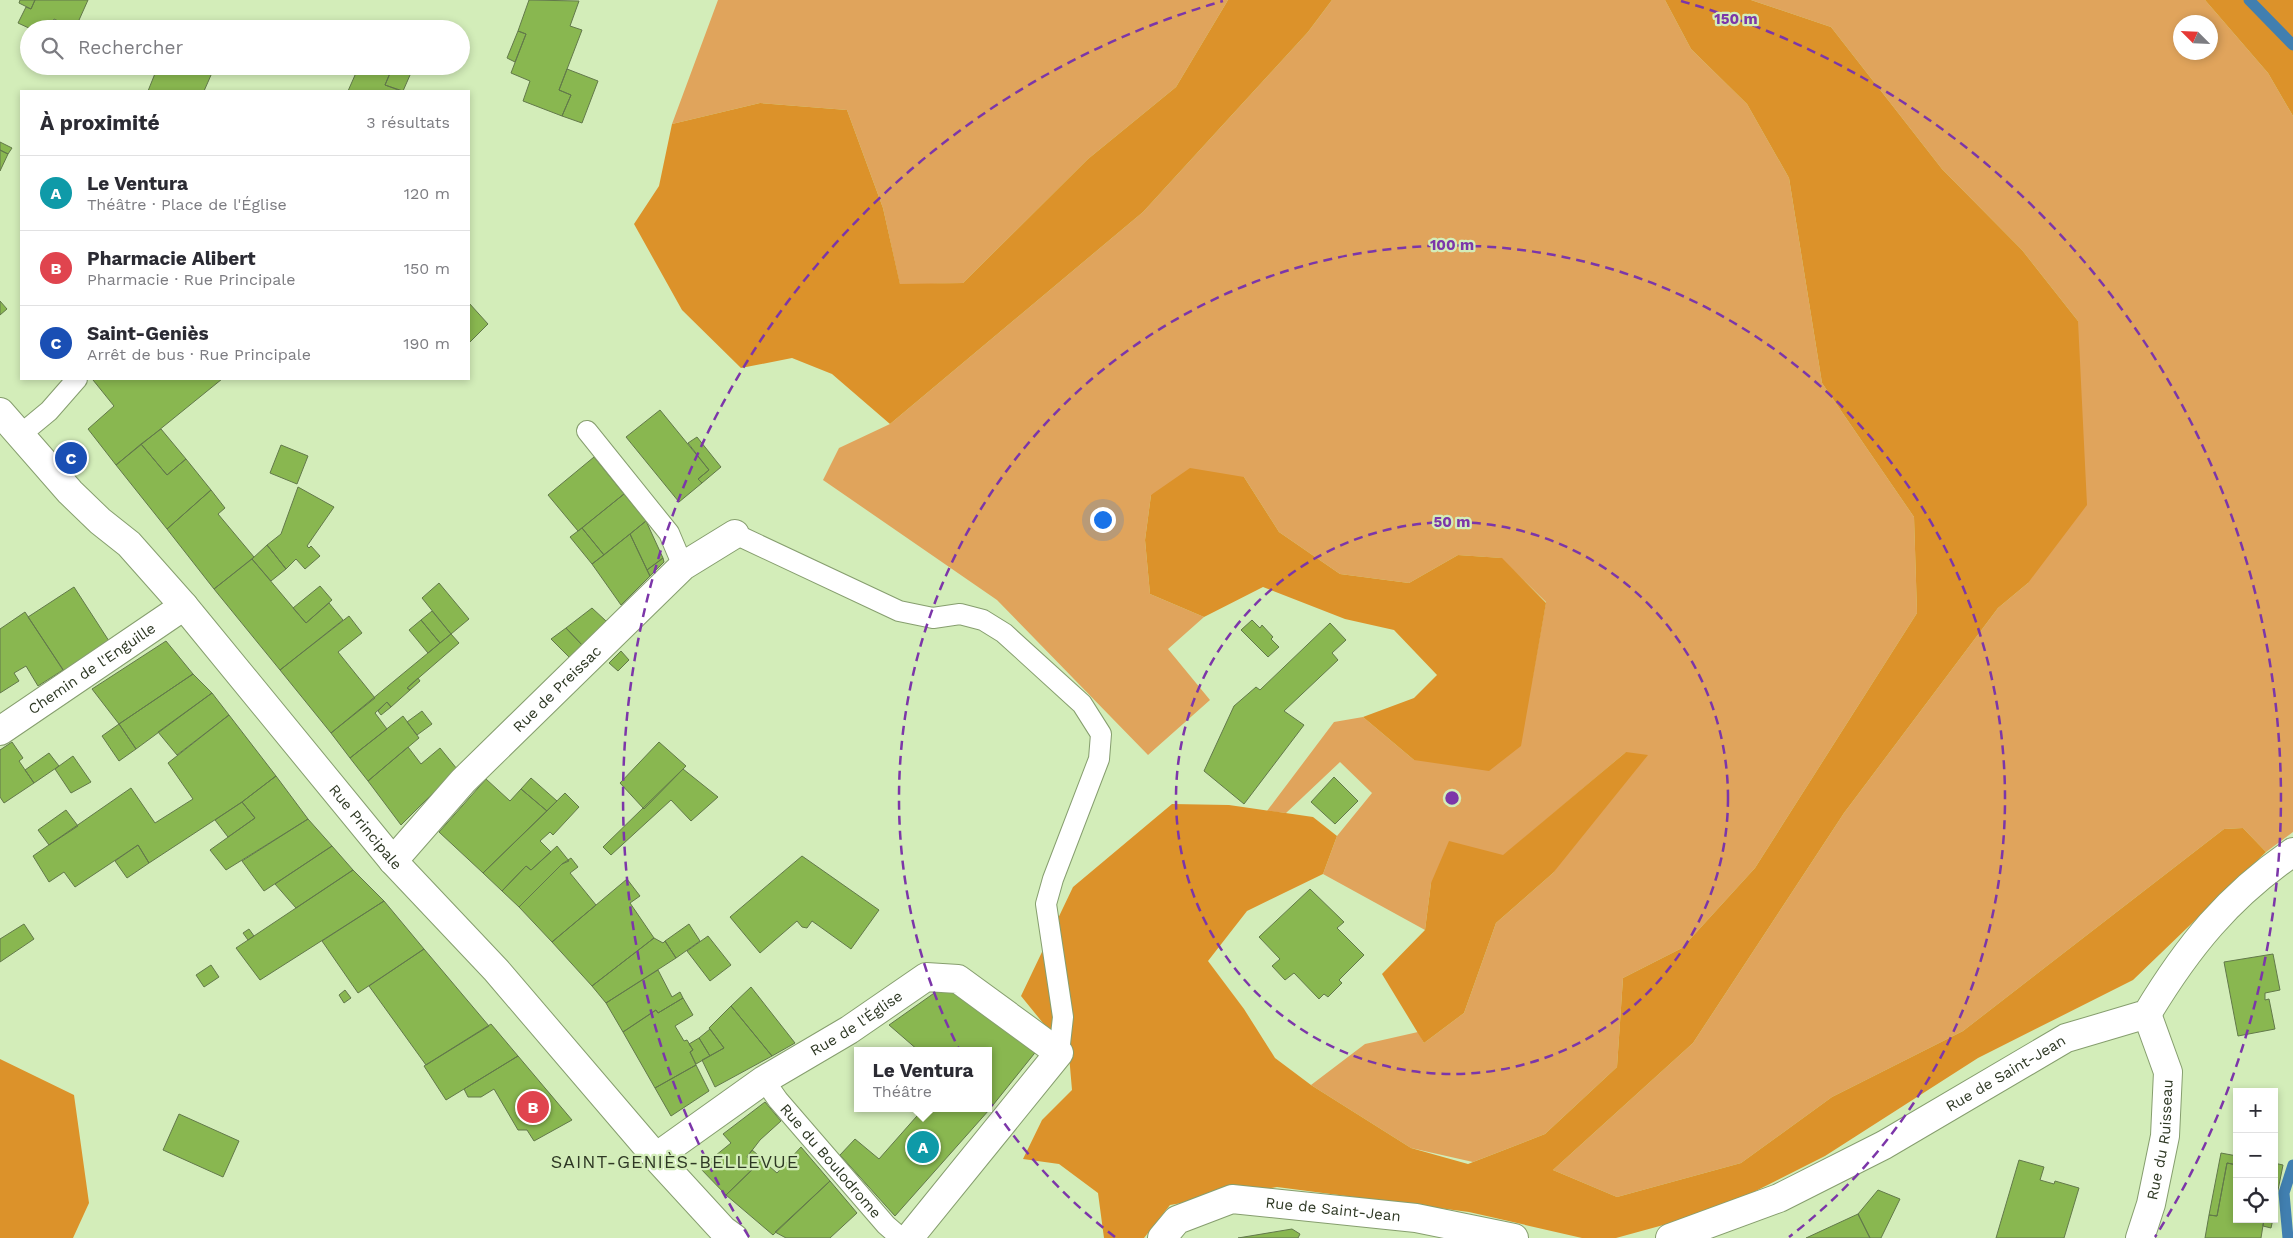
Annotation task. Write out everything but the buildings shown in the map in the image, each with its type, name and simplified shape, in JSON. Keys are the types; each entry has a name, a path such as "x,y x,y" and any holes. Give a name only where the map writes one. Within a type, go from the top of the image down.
{"street":[{"name":"Rue Principale","path":"0,412 70,492 100,522 129,544 184,606 393,861 496,970 656,1157 723,1230 734,1238"},
{"name":"Rue de Preissac","path":"393,861 463,781 683,566 735,534"},
{"name":"Chemin de l'Enguille","path":"0,731 184,606"},
{"path":"2147,1014 2171,974 2204,930 2247,887 2293,852"},
{"name":"Rue de l'Église","path":"656,1157 764,1080 849,1030 926,977 958,979 1059,1052"},
{"name":"Rue de Saint-Jean","path":"1670,1238 1778,1198 1884,1145 2066,1038 2147,1014"},
{"name":"Rue du Ruisseau","path":"2140,1238 2151,1204 2165,1136 2168,1072 2147,1014"},
{"path":"909,1238 1059,1052"},
{"name":"Rue de Saint-Jean","path":"1162,1238 1177,1220 1232,1199 1416,1218 1514,1238"}],"lane":[{"path":"20,435 49,410 76,380"},
{"path":"587,431 669,533 683,566"},
{"path":"735,534 899,611 933,618 960,614 983,620 1004,633 1082,704 1101,734 1100,759 1053,879 1046,904 1063,1017 1059,1052"},
{"name":"Rue du Boulodrome","path":"764,1080 784,1108 886,1225 901,1238"}],"shaded area":[{"path":"718,0 1228,0 1176,87 1088,159 963,283 900,285 883,208 847,110 760,103 672,124"},
{"path":"1228,0 1332,0 1308,32 1143,212 890,424 832,374 792,358 741,368 682,310 634,224 659,186 672,124 760,103 847,110 883,208 900,284 963,283 1088,159 1176,87"},
{"path":"1332,0 1665,0 1691,49 1747,104 1789,178 1822,383 1914,517 1917,613 1755,868 1682,948 1623,978 1617,1067 1545,1134 1473,1162 1411,1148 1311,1085 1365,1044 1418,1032 1424,1043 1464,1013 1496,923 1553,873 1626,752 1503,856 1431,883 1425,930 1323,874 1337,836 1372,793 1340,762 1286,813 1267,811 1334,722 1363,717 1414,760 1532,680 1546,602 1501,558 1458,555 1409,583 1340,574 1279,532 1244,477 1151,495 1145,540 1150,594 1204,617 1168,649 1210,700 1148,755 997,600 823,480 839,448 890,424 1143,212 1308,32"},
{"path":"1665,0 1751,0 1831,27 1942,169 2022,250 2078,321 2087,505 2028,583 1998,608 1844,813 1693,1043 1553,1170 1617,1197 1741,1163 1832,1097 1963,1031 2224,829 2243,828 2266,852 2133,980 1978,1058 1825,1156 1718,1210 1616,1238 1582,1238 1469,1212 1277,1187 1170,1205 1144,1238 1104,1238 1098,1193 1059,1164 1023,1159 1042,1120 1072,1090 1069,1055 1021,996 1073,887 1172,804 1229,805 1313,817 1337,836 1323,874 1247,911 1208,961 1244,1009 1275,1058 1311,1085 1411,1148 1468,1164 1545,1134 1617,1067 1623,978 1682,948 1755,868 1917,613 1914,517 1822,383 1789,178 1747,104 1691,49"},
{"path":"1751,0 2205,0 2218,15 2173,15 2173,60 2218,60 2218,15 2268,73 2293,116 2293,832 2266,852 2243,828 2224,829 1963,1031 1832,1097 1741,1163 1617,1197 1553,1170 1693,1043 1844,813 1998,608 2028,583 2078,321 2022,250 1942,169 1831,27"},
{"path":"2205,0 2293,0 2293,116 2268,73"},
{"path":"1190,468 1244,477 1279,532 1340,574 1409,583 1458,555 1502,558 1546,603 1521,746 1489,771 1414,760 1363,717 1414,698 1437,675 1394,630 1345,619 1263,587 1204,617 1150,594 1145,540 1151,495"},
{"path":"1626,752 1648,755 1553,873 1496,923 1464,1013 1424,1043 1382,974 1425,930 1431,883 1449,841 1503,855"},
{"path":"0,1059 74,1095 89,1203 73,1238 0,1238"}],"waterway":[{"path":"2249,0 2293,45"},
{"path":"2288,1238 2284,1193 2293,1165"}],"place":[{"name":"Saint-Geniès","path":"71,458"},
{"name":"Pharmacie Alibert","path":"533,1107"},
{"name":"Le Ventura","path":"923,1147"}],"district":[{"name":"SAINT-GENIÈS-BELLEVUE","path":"675,1161"}]}
